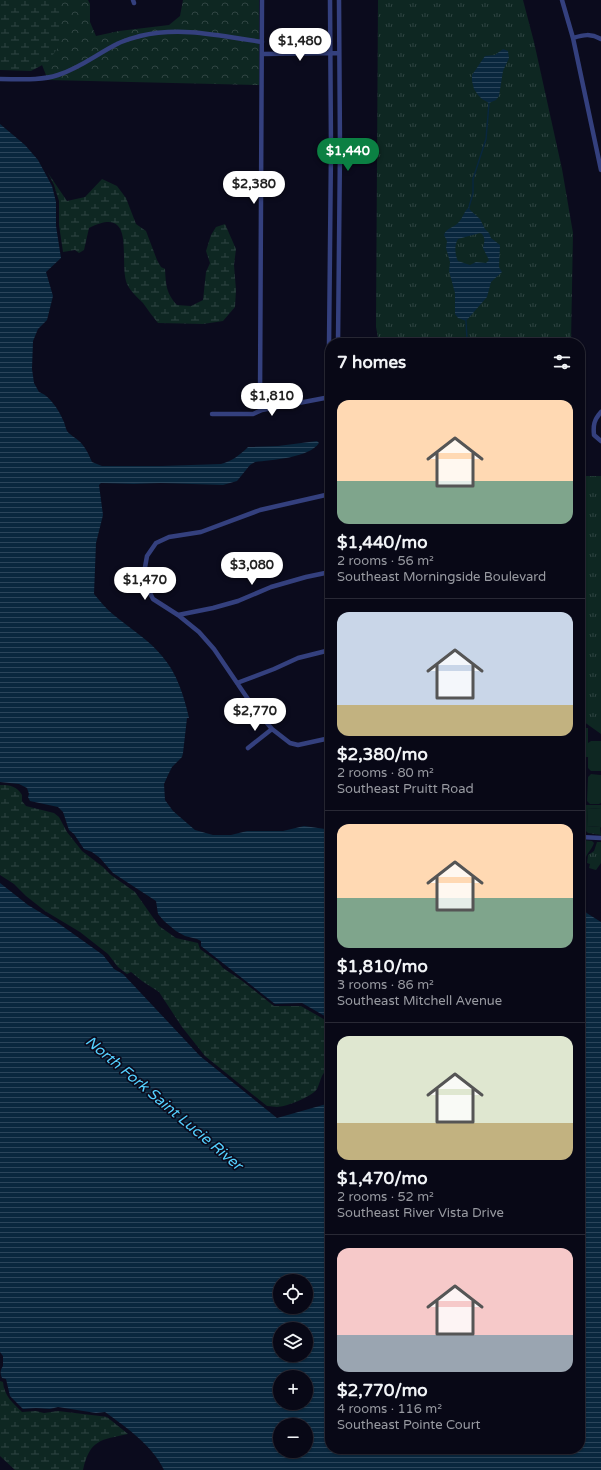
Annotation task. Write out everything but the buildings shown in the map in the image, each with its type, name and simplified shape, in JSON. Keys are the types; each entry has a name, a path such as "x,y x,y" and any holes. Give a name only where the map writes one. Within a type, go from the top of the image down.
{"street":[{"path":"262,0 260,399 262,410"},
{"path":"329,338 331,139 329,54 330,0"},
{"path":"338,338 340,139 338,53 339,0"},
{"path":"562,0 573,38 600,158 601,170"},
{"path":"0,79 37,79 56,76 76,68 118,43 142,36 169,31 189,31 262,42"},
{"path":"573,38 589,35 596,36 601,39"},
{"path":"262,54 338,53"},
{"path":"331,139 340,139"},
{"path":"330,224 339,225"},
{"path":"329,309 338,309"},
{"path":"212,414 253,414 262,410 325,398"},
{"path":"601,412 595,419 593,427 594,436 601,441"},
{"path":"325,495 260,510 201,532 169,537 156,543 146,556 144,573 147,587 153,599 178,615 199,632 214,649 252,705 272,729 290,743 298,745 325,739"},
{"path":"178,615 238,601 270,587 325,573"},
{"path":"237,683 298,658 325,651"},
{"path":"248,748 272,729"},
{"path":"585,837 601,838"}],"green space":[{"path":"0,0 59,0 59,46 48,62 31,71 0,70"},
{"path":"59,0 88,0 90,4 90,22 96,36 119,31 169,25 180,16 183,0 259,0 259,85 48,80 42,65 48,61 59,11"},
{"path":"378,0 523,0 534,42 562,169 573,233 571,338 378,338 376,327"},
{"path":"48,173 67,201 85,197 102,179 117,186 126,198 136,224 146,231 157,260 161,267 165,269 166,284 169,293 177,305 191,306 203,300 206,272 210,263 206,251 211,235 216,227 225,224 236,249 234,265 236,290 235,307 223,321 203,324 158,323 143,303 128,287 125,274 123,238 120,229 114,223 104,222 89,228 84,250 79,253 75,250 63,252 59,225 59,201"},
{"path":"585,476 601,476 601,734 585,723"},
{"path":"585,728 588,728 588,743 591,741 601,741 601,771 591,771 588,768 588,757 585,757"},
{"path":"591,774 601,775 601,803 599,804 590,804 587,801 588,777"},
{"path":"0,785 10,786 18,790 22,795 22,801 26,806 54,813 59,817 67,832 82,851 111,875 135,892 159,926 176,938 198,943 200,949 274,1006 301,1006 325,1020 325,1072 315,1092 299,1101 281,1107 267,1106 205,1056 182,1027 159,992 131,972 127,974 118,967 108,954 80,932 45,911 14,884 0,875"},
{"path":"585,805 601,805 601,809 588,808 587,826 600,827 601,835 588,833 586,831"},
{"path":"588,808 601,809 601,828 587,826"},
{"path":"585,840 592,841 594,843 586,857"},
{"path":"597,842 601,842 601,863 596,870 589,868 590,864 587,863 588,855 594,851"},
{"path":"0,1381 3,1382 5,1391 10,1399 22,1412 36,1411 44,1413 58,1411 107,1417 128,1434 104,1440 93,1447 89,1452 83,1470 15,1470 0,1456"}],"water":[{"path":"503,49 508,51 509,58 503,71 499,96 496,100 489,103 482,99 474,89 472,75 485,56 495,55"},
{"path":"0,124 25,145 38,160 52,186 56,202 56,226 61,258 46,272 53,296 47,320 38,329 33,341 32,369 34,383 39,392 53,403 64,422 67,431 83,445 92,462 102,466 221,464 236,457 248,447 278,446 317,441 319,443 314,448 299,455 255,462 250,465 237,481 223,485 101,483 99,485 103,515 96,543 94,594 112,614 157,650 176,677 185,701 189,718 187,718 182,757 172,767 164,784 165,800 173,811 195,830 213,835 231,835 247,831 283,831 304,826 325,829 325,1016 302,1003 275,1004 201,946 201,941 185,936 176,931 158,914 156,901 113,873 100,858 92,852 84,849 74,834 69,830 63,812 58,807 30,801 27,788 19,784 0,782"},
{"path":"469,207 470,210 480,219 491,238 500,245 499,267 502,272 491,282 487,297 466,321 458,318 455,314 455,293 449,271 450,262 446,248 447,241 444,235 448,229 458,223","holes":["480,233 484,239 483,248 489,260 486,263 476,262 470,265 458,261 455,250 458,239"]},
{"name":"North Fork Saint Lucie River","path":"0,883 28,905 58,923 103,955 114,969 123,974 200,1056 277,1118 325,1104 325,1454 585,1454 585,912 601,922 601,1470 164,1470 159,1461 146,1445 105,1412 96,1413 58,1407 50,1409 23,1409 10,1396 6,1379 2,1378 1,1376 1,1369 3,1366 3,1356 0,1352"}],"waterway":[{"path":"469,207 473,193 473,179 486,139 489,103"},
{"path":"466,321 467,338"}]}
